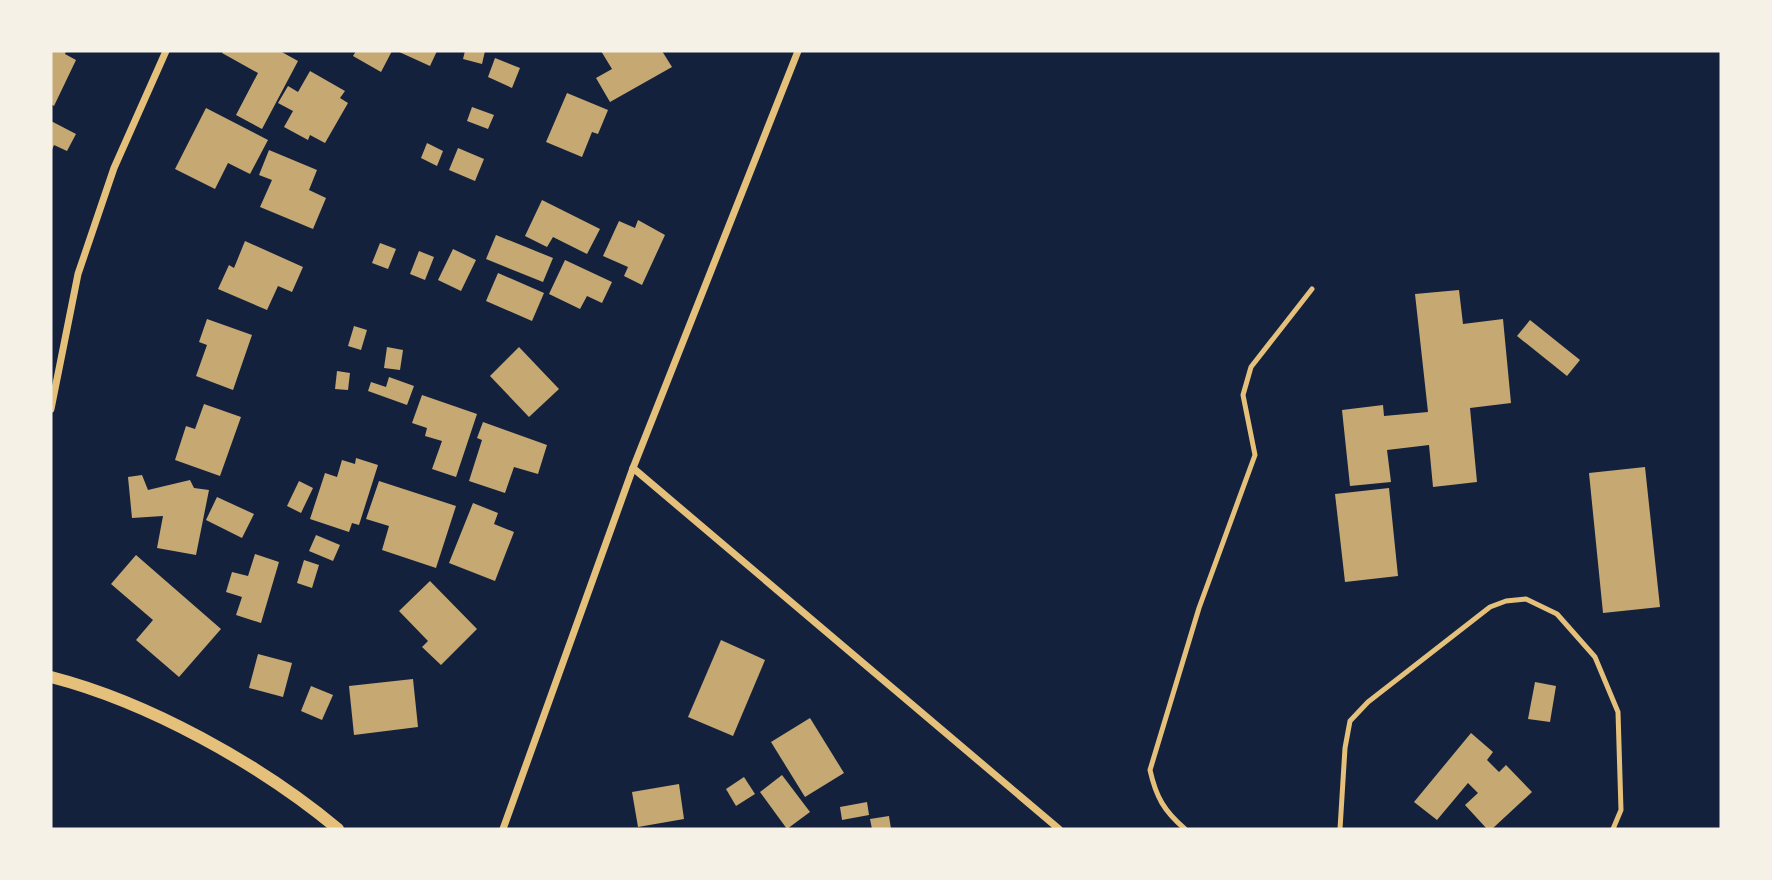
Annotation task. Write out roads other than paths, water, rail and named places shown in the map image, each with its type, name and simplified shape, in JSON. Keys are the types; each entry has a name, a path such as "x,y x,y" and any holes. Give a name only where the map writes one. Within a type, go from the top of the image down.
{"street":[{"path":"51,409 78,274 114,168 166,51"},
{"path":"503,829 634,468 798,51"},
{"path":"634,468 1059,829"},
{"path":"51,677 142,707 245,764 338,829"}],"lane":[{"path":"1185,829 1165,812 1156,794 1150,770 1199,608 1255,455 1243,395 1251,367 1312,289"},
{"path":"1340,829 1345,748 1350,721 1368,702 1490,607 1506,601 1526,599 1557,614 1595,657 1618,712 1621,810 1613,829"}]}
